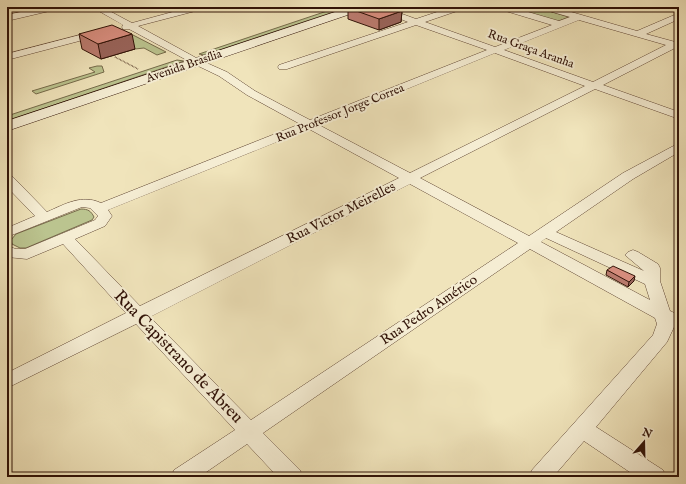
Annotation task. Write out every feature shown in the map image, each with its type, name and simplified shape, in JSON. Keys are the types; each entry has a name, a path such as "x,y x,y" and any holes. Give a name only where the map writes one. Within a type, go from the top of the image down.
{"main road":[{"name":"Avenida Brasília","path":"7,113 329,7"},
{"name":"Avenida Brasília","path":"7,126 361,7"}],"street":[{"path":"7,18 55,7"},
{"path":"96,7 183,55 223,74 243,88 671,319"},
{"path":"7,57 200,7"},
{"name":"Rua Graça Aranha","path":"375,7 679,116"},
{"path":"283,67 460,7"},
{"path":"502,7 559,24"},
{"path":"545,7 677,45"},
{"path":"638,34 679,16"},
{"name":"Rua Professor Jorge Correa","path":"101,208 578,17"},
{"name":"Rua Victor Meirelles","path":"7,381 594,85 677,45"},
{"path":"666,111 679,104"},
{"name":"Rua Pedro Américo","path":"182,477 628,176 679,147"},
{"path":"7,178 44,217"},
{"path":"7,233 44,217 80,204 92,203 101,208 105,216 100,223 27,254 13,254 7,251"},
{"path":"544,232 652,281"},
{"name":"Rua Capistrano de Abreu","path":"65,238 292,477"},
{"path":"633,255 652,268 652,281 671,319"},
{"path":"585,272 602,258"},
{"path":"540,477 661,338 666,324 671,319"},
{"path":"582,429 655,477"}],"path":[{"path":"116,57 139,69"}],"green space":[{"path":"339,7 349,7 204,55 199,54"},
{"path":"507,7 535,7 569,17 556,22"},
{"path":"133,35 166,52 157,55 144,48 135,49 114,39"},
{"path":"177,60 184,61 7,121 7,116"},
{"path":"102,66 104,72 36,94 32,91 95,72 89,68"},
{"path":"81,209 90,212 94,217 92,220 26,248 20,248 12,244 11,240 16,234"}],"building":[{"path":"390,7 402,11 379,19 348,8"},
{"path":"112,25 132,34 98,44 79,34"},
{"path":"613,266 635,276 629,282 607,270"}]}
